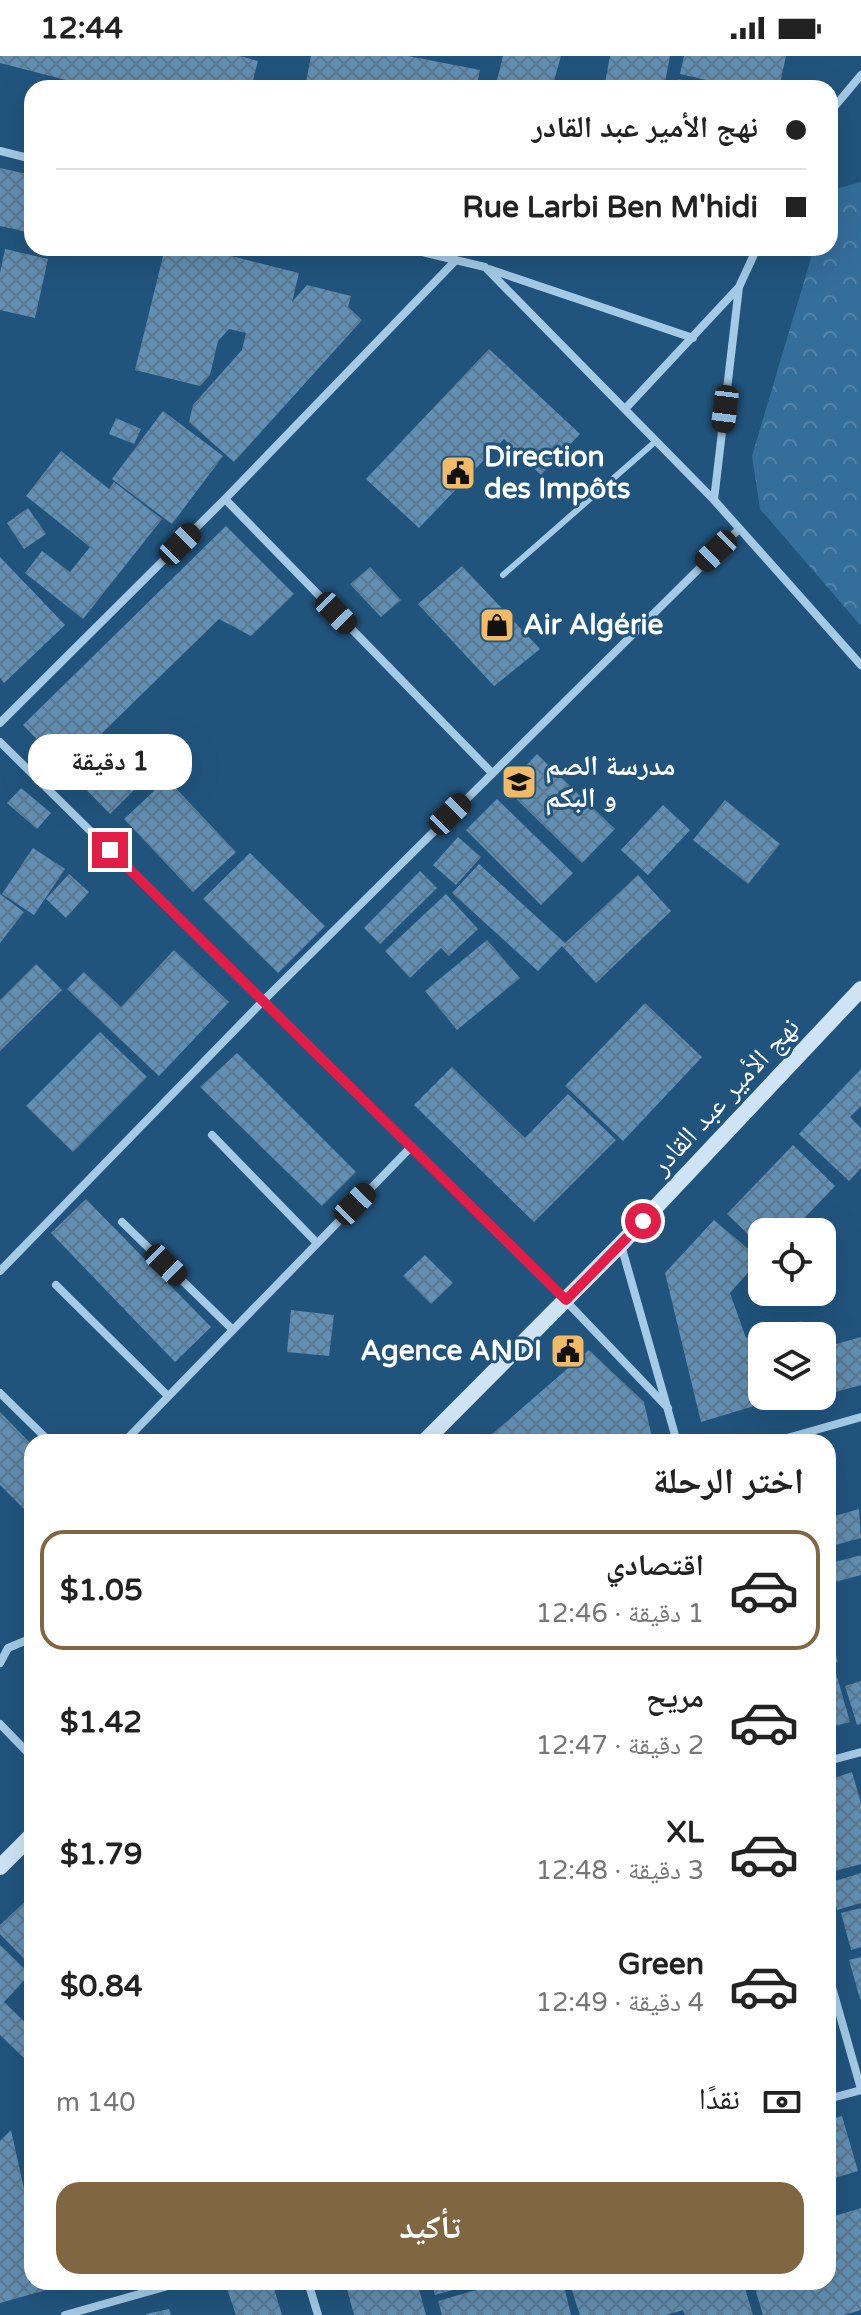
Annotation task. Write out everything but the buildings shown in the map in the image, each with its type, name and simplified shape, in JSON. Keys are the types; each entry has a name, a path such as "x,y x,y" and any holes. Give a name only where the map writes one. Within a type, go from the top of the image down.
{"main road":[{"name":"نهج الأمير عبد القادر","path":"432,1434 621,1244 861,989"},
{"path":"0,1867 24,1843"}],"street":[{"path":"838,102 861,75"},
{"path":"0,151 24,157"},
{"path":"439,256 485,267 693,338"},
{"path":"625,409 739,287 753,256"},
{"path":"0,723 225,499 456,260"},
{"path":"485,267 714,500 861,665"},
{"path":"714,500 739,287"},
{"path":"225,499 491,772"},
{"path":"0,1271 491,772 739,529"},
{"path":"0,742 566,1300 668,1408"},
{"path":"212,1135 317,1243"},
{"path":"132,1434 411,1147"},
{"path":"122,1222 233,1330"},
{"path":"621,1244 675,1434"},
{"path":"56,1285 168,1396"},
{"path":"0,1393 42,1434"},
{"path":"801,1434 861,1417"},
{"path":"0,1641 8,1648"},
{"path":"0,1663 8,1648 24,1641"},
{"path":"0,1724 24,1749"},
{"path":"836,1759 861,1752"},
{"path":"836,2001 861,2089 836,2097"},
{"path":"65,2315 154,2290"},
{"path":"310,2290 318,2315"}],"lane":[{"path":"503,575 656,441"}],"green space":[{"path":"861,182 861,626 760,509 752,456 812,256 838,256 838,188"}],"place":[{"name":"Direction des Impôts","path":"458,473"},
{"name":"Air Algérie","path":"497,625"},
{"name":"مدرسة الصم و البكم","path":"519,782"},
{"name":"Agence ANDI","path":"568,1351"}],"route":[{"path":"110,850 566,1300 643,1221"}]}
